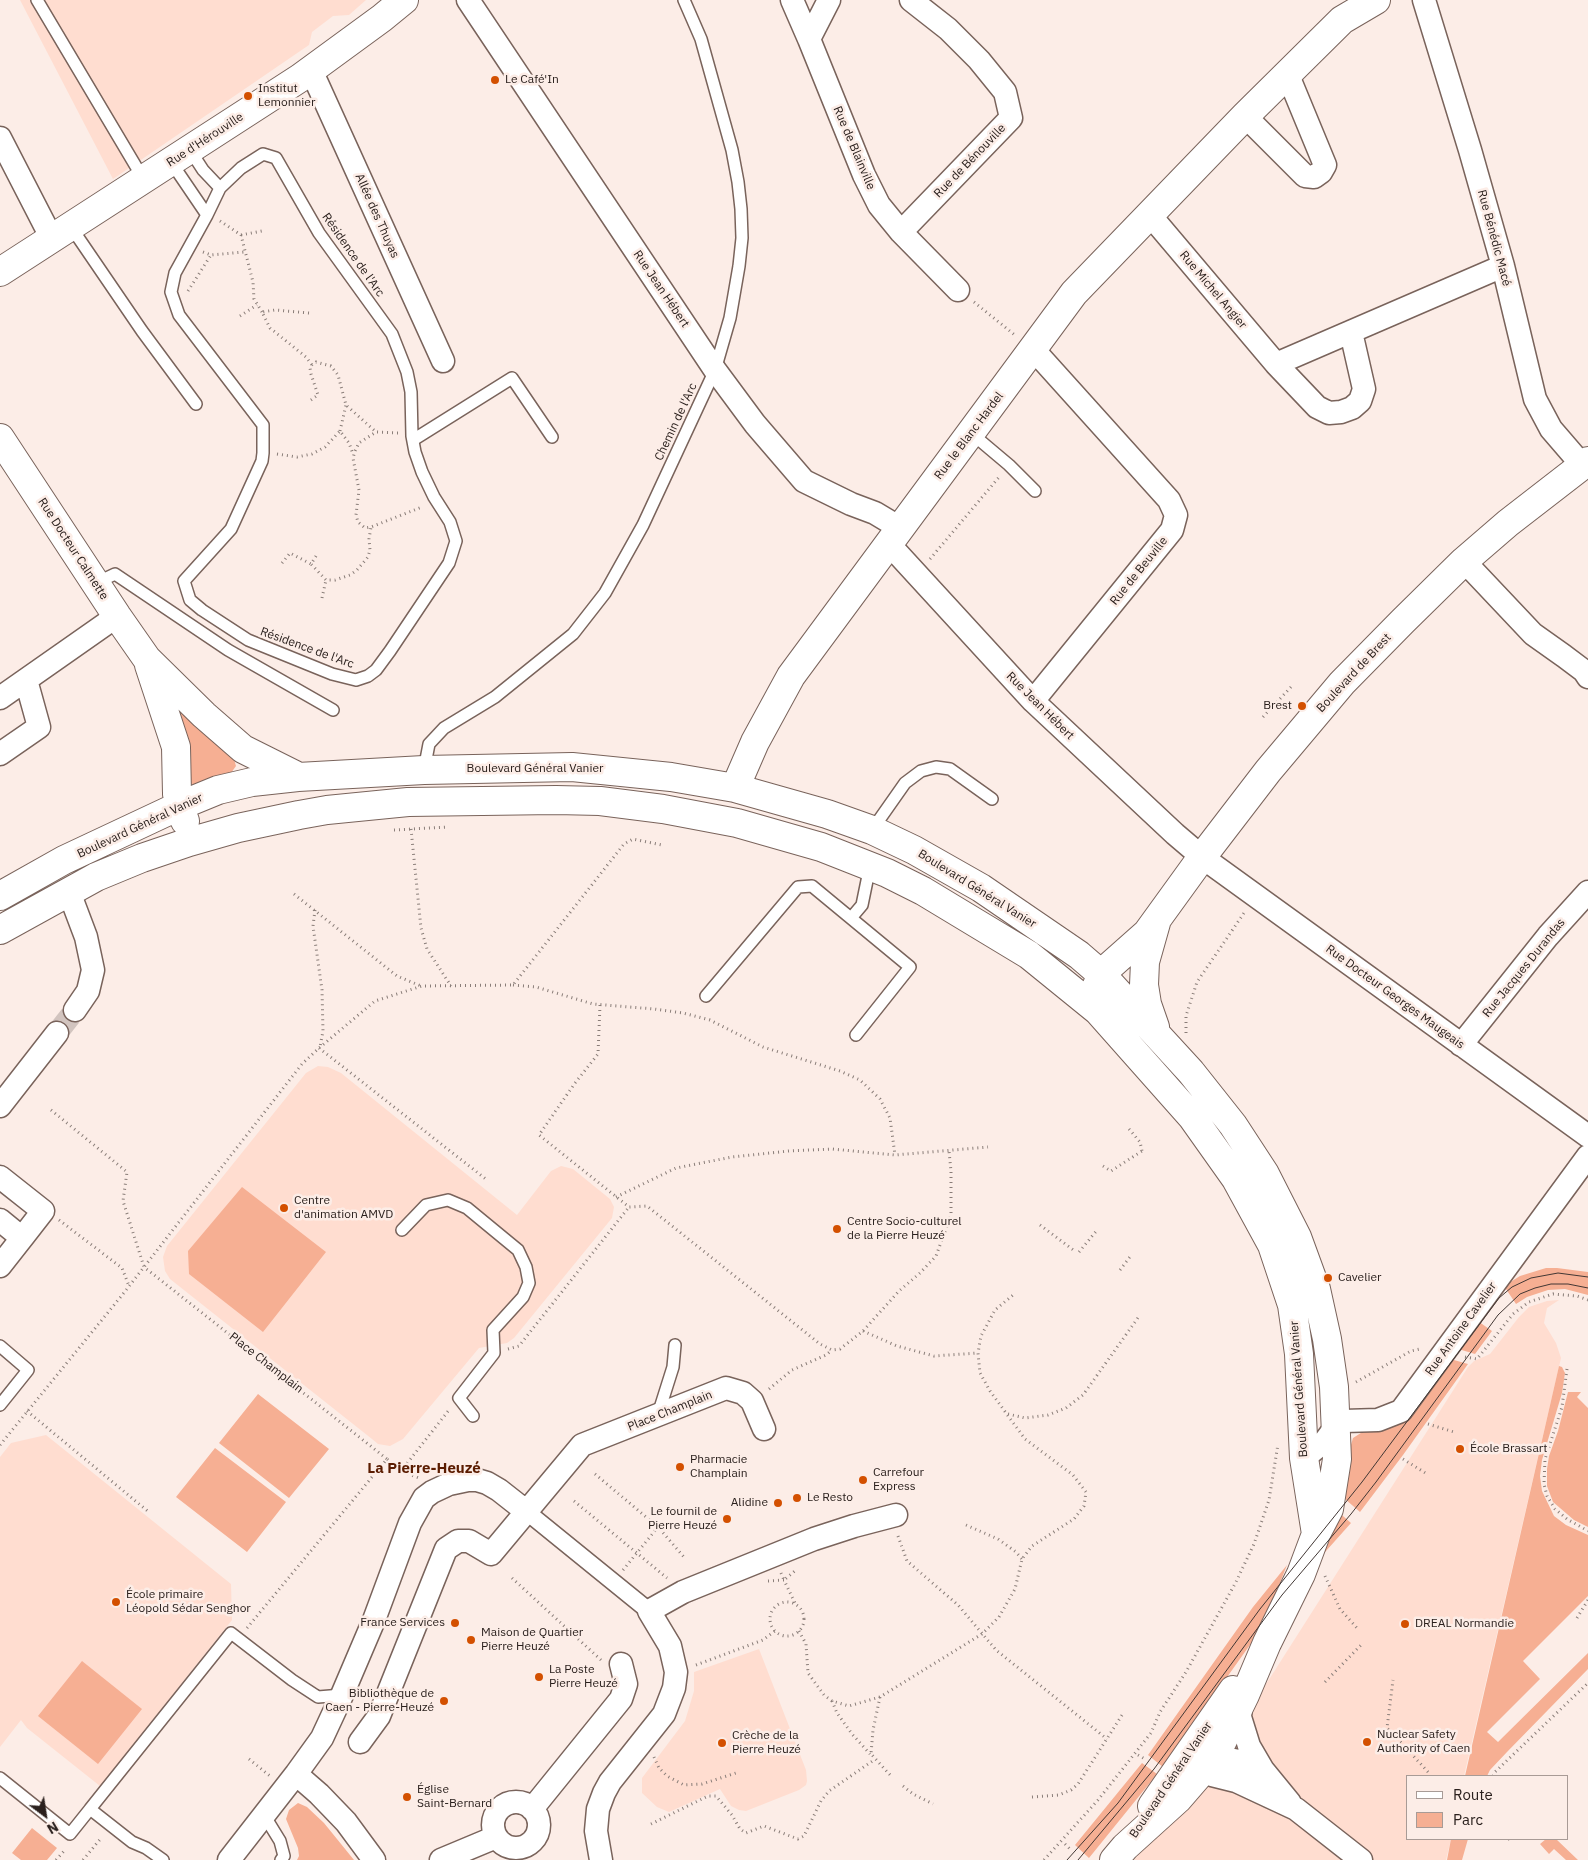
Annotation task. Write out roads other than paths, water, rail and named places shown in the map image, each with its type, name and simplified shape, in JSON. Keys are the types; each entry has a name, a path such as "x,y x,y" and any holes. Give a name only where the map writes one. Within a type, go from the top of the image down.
{"street":[{"name":"Rue d'Hérouville","path":"0,272 311,70 404,0"},
{"name":"Rue Jean Hébert","path":"468,0 715,370 755,424 804,481 851,504 875,513 1033,701 1108,774 1202,857"},
{"name":"Rue de Blainville","path":"792,0 864,175 879,205 901,232 958,290"},
{"path":"809,38 829,0"},
{"name":"Rue de Bénouville","path":"901,232 1011,118 1005,92 979,60 948,29 911,0"},
{"name":"Rue le Blanc Hardel","path":"735,788 773,706 791,676 971,433 1027,345 1074,293 1287,73 1342,20 1376,0"},
{"name":"Rue Bénédic Macé","path":"1424,0 1503,266 1535,399 1551,429 1585,463"},
{"name":"Allée des Thuyas","path":"311,70 443,361"},
{"path":"1245,116 1305,176 1314,177 1321,172 1325,165 1287,73"},
{"path":"0,138 61,233"},
{"name":"Rue Michel Angier","path":"1150,215 1276,364 1317,407 1329,413 1341,412 1352,408 1360,401 1364,388 1351,332"},
{"path":"1276,364 1503,266"},
{"name":"Rue de Beuville","path":"1027,345 1169,500 1176,515 1172,530 1033,701"},
{"name":"Rue Docteur Calmette","path":"0,438 147,659 204,715 236,743 249,752 298,777"},
{"name":"Boulevard de Brest","path":"1158,919 1202,857 1268,771 1342,683 1464,561 1508,523 1585,463"},
{"path":"1464,561 1533,634 1584,671 1588,678"},
{"path":"0,698 117,616"},
{"name":"Rue Docteur Calmette","path":"147,659 176,747 179,806 188,826 198,835 204,837"},
{"path":"0,754 39,727 26,680"},
{"name":"Boulevard Général Vanier","path":"0,896 64,860 179,806 227,788 252,782 298,777 424,770 572,767 671,777 735,788 827,814 872,830 914,850 973,883 1079,955 1101,974 1138,996 1175,1037 1191,1072 1233,1125 1265,1174 1297,1237 1316,1289 1327,1339 1334,1387 1337,1460 1329,1509 1316,1534 1301,1574 1267,1643 1178,1799 1120,1854"},
{"path":"298,777 306,785 310,800 308,809 299,815"},
{"name":"Boulevard Général Vanier","path":"0,930 125,864 204,837 327,810 408,802 600,801 686,813 738,823 821,847 870,866 923,891 1029,954 1099,1013 1192,1117 1236,1179 1272,1245 1290,1297 1296,1328 1304,1458 1316,1534"},
{"name":"Rue Docteur Georges Maugeais","path":"1202,857 1588,1136"},
{"path":"69,892 86,937 93,970 88,991 75,1010"},
{"name":"Rue Jacques Durandas","path":"1461,1045 1548,936 1588,892"},
{"path":"1158,919 1138,996 1119,1015 1109,1017 1099,1013 1094,993 1101,974 1147,933 1158,919"},
{"path":"1079,955 1092,962 1102,963 1122,954"},
{"path":"0,1106 57,1033"},
{"name":"Rue Antoine Cavelier","path":"1336,1425 1352,1420 1378,1420 1401,1411 1588,1156"},
{"path":"0,1177 43,1211 0,1266"},
{"path":"0,1220 22,1238"},
{"name":"Place Champlain","path":"360,1742 379,1716 446,1549 458,1541 470,1541 491,1554 582,1445 726,1388 742,1393 752,1401 764,1429"},
{"path":"1304,1458 1325,1441 1336,1425"},
{"path":"229,1860 322,1738 378,1612 410,1523 427,1485 477,1480 499,1490 649,1611 670,1646 676,1672 674,1688 664,1714 610,1782 598,1809 596,1831 601,1860"},
{"path":"649,1611 683,1592 814,1539 854,1526 896,1522"},
{"path":"532,1809 622,1699 626,1684 612,1663"},
{"path":"1237,1697 1240,1717 1249,1746 1273,1783 1296,1810 1361,1860"},
{"path":"1201,1761 1232,1759 1246,1764 1273,1783"},
{"path":"1201,1761 1212,1775 1236,1781 1296,1810"},
{"name":"Boulevard Général Vanier","path":"1120,1854 1201,1761"},
{"path":"296,1774 319,1794 346,1822 374,1860"},
{"path":"1178,1799 1205,1788 1231,1786 1250,1788"},
{"path":"512,1803 519,1803 532,1809 539,1822 536,1852 524,1847 508,1847 496,1837 493,1823 499,1810 512,1803"},
{"path":"441,1860 496,1837"}],"lane":[{"path":"37,0 144,180"},
{"name":"Chemin de l'Arc","path":"424,770 429,744 444,728 496,697 573,634 605,593 643,525 715,370 730,318 739,266 742,238 740,200 729,140 701,39 684,0"},
{"name":"Résidence de l'Arc","path":"263,154 276,158 319,233 392,334 407,372 411,392 413,438 422,472 436,501 450,522 456,541 449,563 376,670 368,676 356,680 332,674 248,640 190,600 184,581 231,529 262,461 263,453 263,426 180,314 171,292 175,273 220,188 241,168 263,154"},
{"path":"181,156 203,170 220,188"},
{"path":"181,156 208,212"},
{"path":"61,233 142,331 196,404"},
{"path":"413,438 512,378 552,437"},
{"path":"971,433 1010,465 1035,491"},
{"path":"96,583 115,574 228,650 333,710"},
{"path":"872,830 905,783 921,771 928,769 936,767 950,769 992,799"},
{"path":"851,918 862,906 870,866"},
{"path":"706,996 798,888 812,886 910,967 856,1035"},
{"path":"402,1230 426,1205 448,1200 467,1208 518,1250 526,1267 529,1283 523,1297 493,1330 494,1353 459,1398 473,1416"},
{"path":"662,1414 661,1405 673,1367 676,1345"},
{"path":"0,1346 28,1370 0,1405"},
{"path":"0,1778 70,1834 230,1633 292,1680 318,1697 342,1696"},
{"path":"90,1809 132,1842 146,1848 162,1860"},
{"path":"264,1815 280,1842 284,1856 281,1860"}],"tunnel":[{"path":"57,1033 75,1010"}],"tram line":[{"path":"1067,1860 1118,1803 1260,1609 1362,1482 1499,1298 1512,1287 1531,1278 1558,1273 1588,1277"},
{"path":"1078,1860 1154,1769 1282,1595 1376,1482 1498,1315 1520,1294 1535,1288 1551,1284 1568,1284 1588,1288"}],"place":[{"name":"Le Café'In","path":"495,80"},
{"name":"Institut Lemonnier","path":"248,96"},
{"name":"Brest","path":"1302,706"},
{"name":"Centre d'animation AMVD","path":"284,1208"},
{"name":"Centre Socio-culturel de la Pierre Heuzé","path":"837,1229"},
{"name":"Cavelier","path":"1328,1278"},
{"name":"École Brassart","path":"1460,1449"},
{"name":"Pharmacie Champlain","path":"680,1467"},
{"name":"Carrefour Express","path":"863,1480"},
{"name":"Le Resto","path":"797,1498"},
{"name":"Alidine","path":"778,1503"},
{"name":"Le fournil de Pierre Heuzé","path":"727,1519"},
{"name":"École primaire Léopold Sédar Senghor","path":"116,1602"},
{"name":"France Services","path":"455,1623"},
{"name":"DREAL Normandie","path":"1405,1624"},
{"name":"Maison de Quartier Pierre Heuzé","path":"471,1640"},
{"name":"La Poste Pierre Heuzé","path":"539,1677"},
{"name":"Bibliothèque de Caen - Pierre-Heuzé","path":"444,1701"},
{"name":"Nuclear Safety Authority of Caen","path":"1367,1742"},
{"name":"Crèche de la Pierre Heuzé","path":"722,1743"},
{"name":"Église Saint-Bernard","path":"407,1797"}],"district":[{"name":"La Pierre-Heuzé","path":"424,1469"}]}
